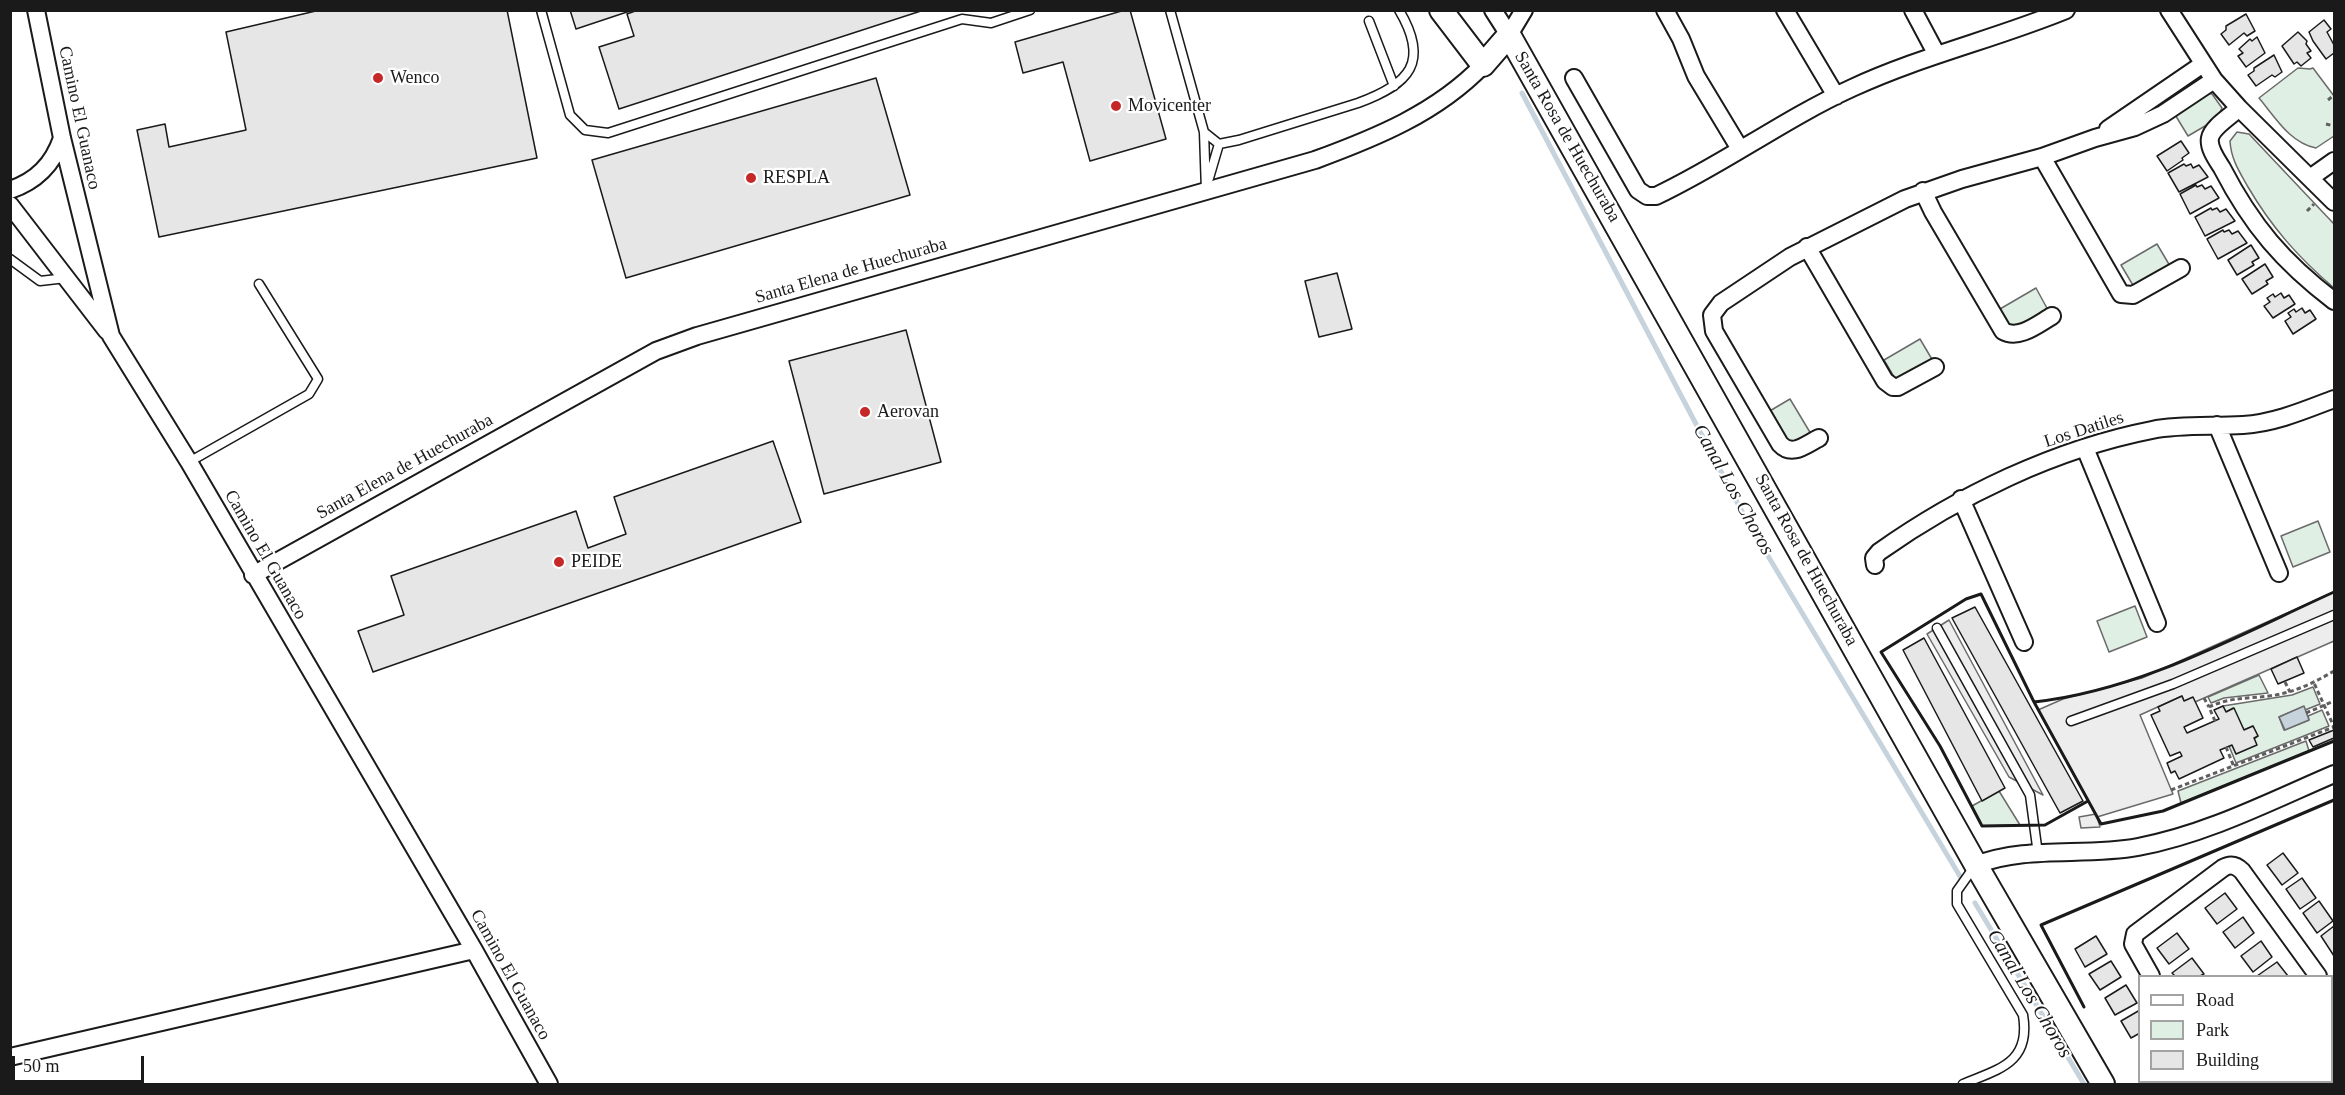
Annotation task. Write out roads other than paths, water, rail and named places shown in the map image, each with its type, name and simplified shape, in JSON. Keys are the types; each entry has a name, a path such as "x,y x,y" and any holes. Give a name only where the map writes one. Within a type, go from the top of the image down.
{"street":[{"name":"Camino El Guanaco","path":"36,10 62,138 111,336 189,462 474,950 549,1084"},
{"path":"1441,10 1482,65"},
{"name":"Santa Rosa de Huechuraba","path":"1493,10 1976,865 2103,1084"},
{"path":"1509,36 1524,10"},
{"path":"1665,10 1681,39 1696,76 1740,149"},
{"path":"1785,10 1836,96"},
{"path":"1913,10 1936,55"},
{"path":"1574,78 1635,185 1647,195 1661,194 1836,96 1884,74 2040,15 2066,10"},
{"path":"2169,10 2214,80 2239,108 2334,202"},
{"name":"Santa Rosa de Huechuraba","path":"1482,65 1509,36"},
{"path":"2095,138 2203,64"},
{"name":"Santa Elena de Huechuraba","path":"253,575 656,351 708,333 1314,160 1366,141 1410,119 1449,95 1482,65"},
{"path":"1819,438 1792,451 1783,447 1718,338 1712,320 1714,310 1721,303 1807,247 1923,191 2042,157 2149,122 2214,80"},
{"path":"2239,108 2215,130 2210,138 2212,150 2229,182 2262,233 2302,276 2334,301"},
{"path":"10,190 27,183 45,168 62,138"},
{"path":"2042,157 2121,294 2133,295 2181,268"},
{"path":"2310,178 2334,161"},
{"path":"1923,191 2003,331 2008,334 2022,333 2052,316"},
{"path":"10,206 111,336"},
{"path":"1807,247 1885,381 1893,387 1898,387 1935,367"},
{"name":"Los Datiles","path":"1875,565 1874,558 1879,552 1961,499 2085,448 2154,429 2244,425 2273,420 2334,399"},
{"path":"2217,425 2279,573"},
{"path":"2085,448 2157,623"},
{"path":"1961,499 2024,642"},
{"path":"1976,865 2002,856 2107,851 2161,842 2206,828 2334,774"},
{"path":"2150,975 2133,944 2135,934 2230,865 2242,871 2317,975"},
{"path":"10,1057 474,950"}],"lane":[{"path":"541,10 570,115 585,130 608,133 962,19 991,23 1030,10"},
{"path":"956,10 962,19"},
{"path":"1170,10 1204,132 1207,190"},
{"path":"1204,132 1219,144 1239,140 1376,97 1394,86 1408,72 1414,60 1415,46 1399,10"},
{"path":"1369,21 1394,86"},
{"path":"1207,190 1209,171 1219,144"},
{"path":"10,259 40,281 66,278"},
{"path":"189,462 309,394 318,379 259,284"},
{"path":"2071,721 2173,684 2334,615"},
{"path":"1937,628 2030,795 2037,854"},
{"path":"1963,1084 2001,1068 2020,1051 2026,1033 2023,1015 1957,904 1957,891 1976,865"}],"waterway":[{"name":"Canal Los Choros","path":"1522,93 1747,521 1961,878"},
{"name":"Canal Los Choros","path":"1975,903 2084,1084"}],"place":[{"name":"Wenco","path":"378,78"},
{"name":"Movicenter","path":"1116,106"},
{"name":"RESPLA","path":"751,178"},
{"name":"Aerovan","path":"865,412"},
{"name":"PEIDE","path":"559,562"}]}
